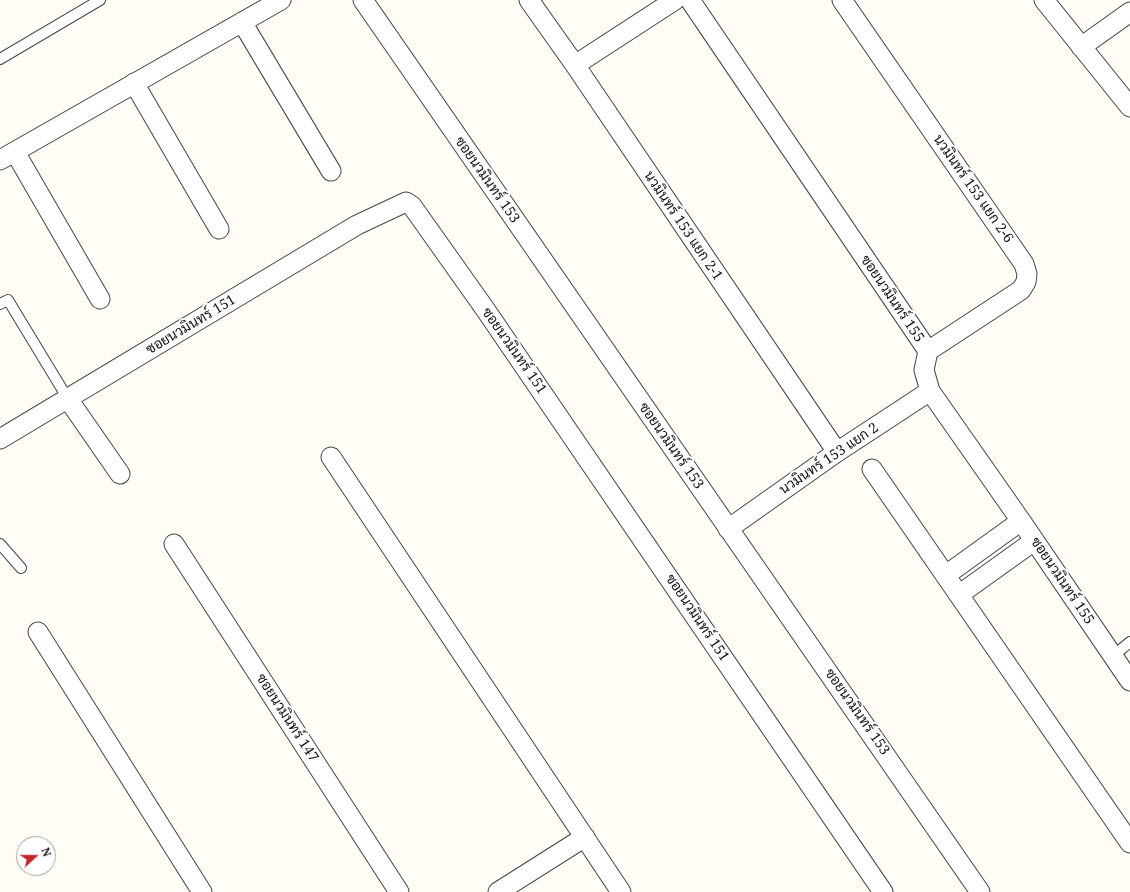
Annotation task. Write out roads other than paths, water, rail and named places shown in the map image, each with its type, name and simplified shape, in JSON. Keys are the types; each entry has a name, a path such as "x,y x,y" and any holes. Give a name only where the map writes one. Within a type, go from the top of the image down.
{"street":[{"path":"100,299 8,156 282,0"},
{"name":"ซอยนวมินทร์ 153","path":"363,0 980,892"},
{"name":"นวมินทร์ 153 แยก 2-1","path":"529,0 575,65 837,452"},
{"path":"575,65 674,0"},
{"name":"ซอยนวมินทร์ 155","path":"690,0 928,351 924,370 930,391 1130,681"},
{"name":"นวมินทร์ 153 แยก 2-6","path":"842,0 1024,264 1027,274 1026,282 1021,290 928,351"},
{"path":"1044,0 1130,107"},
{"path":"1081,47 1130,12"},
{"path":"242,22 331,171"},
{"path":"134,83 219,229"},
{"name":"ซอยนวมินทร์ 151","path":"1,436 68,399 357,225 406,202 412,206 485,309 883,892"},
{"name":"นวมินทร์ 153 แยก 2","path":"728,528 837,452 930,391"},
{"path":"68,399 120,474"},
{"path":"331,458 621,892"},
{"path":"872,469 960,594 1130,843"},
{"path":"946,575 1021,521"},
{"path":"960,594 1034,541"},
{"name":"ซอยนวมินทร์ 147","path":"174,544 399,892"},
{"path":"38,632 202,892"},
{"path":"498,892 585,837"}],"lane":[{"path":"0,59 100,0"},
{"path":"0,304 8,300 68,399"},
{"path":"0,544 21,568"},
{"path":"1113,656 1130,642"}]}
